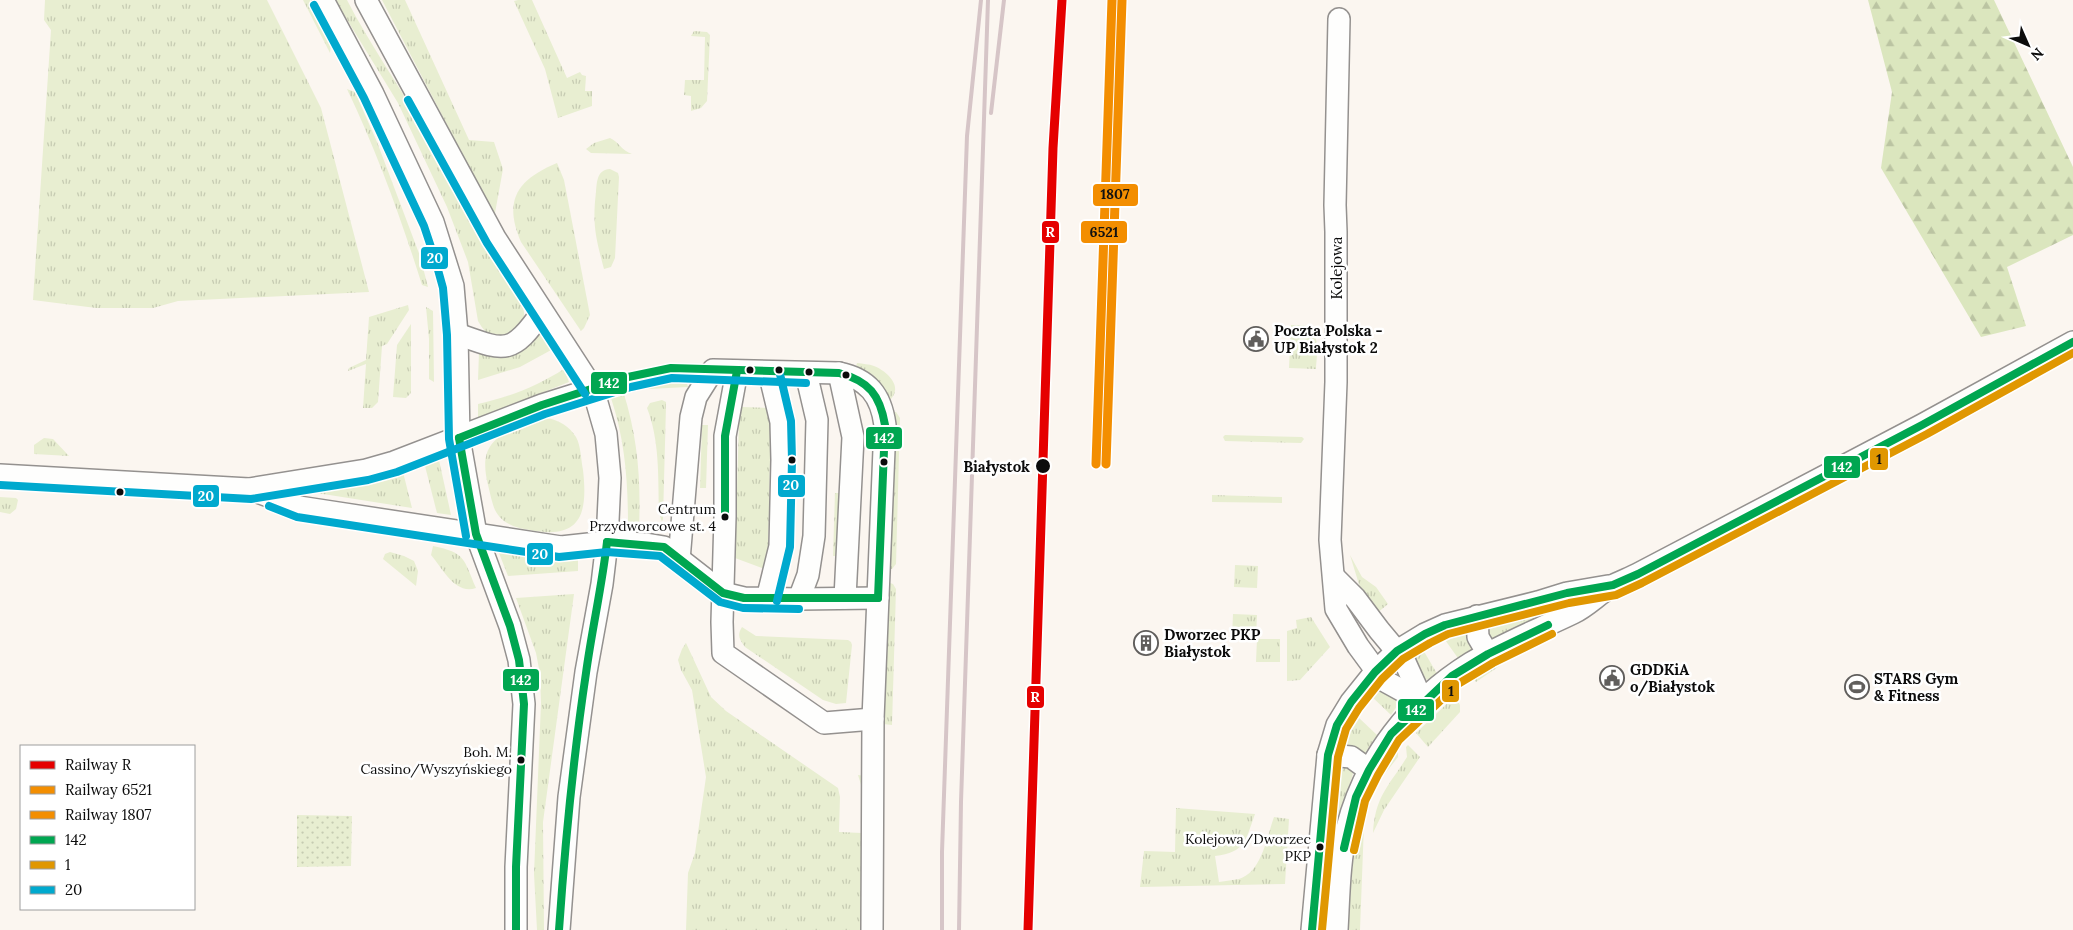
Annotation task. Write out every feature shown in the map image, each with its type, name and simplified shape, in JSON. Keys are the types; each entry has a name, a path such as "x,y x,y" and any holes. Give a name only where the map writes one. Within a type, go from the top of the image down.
{"street":[{"path":"323,0 373,94 433,222 452,286 457,334 459,438 476,534 510,626 519,660 524,704 516,867 516,930"},
{"path":"366,0 496,238 593,389 607,443 610,478 607,542 602,584 586,672 569,796 559,930"},
{"name":"Kolejowa","path":"1339,19 1334,205 1336,232 1336,382 1330,540 1336,609 1375,672"},
{"path":"457,334 492,346 510,346 526,335 542,312"},
{"path":"1337,930 1347,830 1356,797 1369,770 1391,734 1452,676 1488,654 1576,612 1613,585 1638,574 1905,434 2073,342"},
{"path":"680,560 691,417 696,397 713,370 838,373 854,376 876,394 883,408 885,425 873,719 872,930"},
{"path":"737,371 725,436 723,652 824,723 873,719"},
{"path":"767,599 780,546 782,460 781,422 769,372"},
{"path":"799,599 808,574 814,526 817,420 806,373"},
{"path":"838,373 853,438 845,598"},
{"path":"0,475 249,489 366,470 394,462 542,405 593,389"},
{"path":"249,489 299,507 561,547 607,542 664,547 723,593 744,598 878,598"},
{"path":"1334,577 1355,598 1404,660 1423,702"},
{"path":"1312,930 1328,755 1337,725 1351,702 1375,672 1397,651 1424,634 1445,625 1567,593 1613,585"},
{"path":"1477,616 1478,637 1488,654"},
{"path":"1375,672 1382,680 1423,702"},
{"path":"1328,755 1351,757 1369,770"}],"green space":[{"path":"45,0 267,0 321,108 369,292 178,301 153,308 96,308 33,300 51,30 44,20"},
{"path":"303,0 310,0 331,43 330,53"},
{"path":"335,0 347,0 364,32 421,124 489,251 517,293 524,311 524,318 520,326 508,335 499,337 491,335 485,331 478,321 468,262 447,207 398,103"},
{"path":"382,0 405,0 469,140 494,142 503,169 495,213 493,213"},
{"path":"532,0 567,78 580,72 586,76 585,91 592,91 592,106 558,118 545,69 514,1"},
{"path":"1868,0 1994,0 2073,167 2073,235 2007,267 2026,326 1981,337 1881,168 1892,92"},
{"path":"694,31 707,32 710,35 707,101 701,108 691,111 691,96 684,95 685,80 704,80 705,37 691,36"},
{"path":"347,89 355,92 377,142 420,256 428,287 422,285 388,186"},
{"path":"610,138 632,154 591,153 586,149 594,143"},
{"path":"557,163 564,180 590,315 581,331 521,242 513,214 517,193 523,184"},
{"path":"610,169 618,173 619,177 615,258 611,267 604,269 594,214 600,174 602,171"},
{"path":"408,305 409,310 387,344 382,346 378,402 372,408 363,408 366,364 348,371 349,368 366,360 369,317"},
{"path":"426,307 433,311 434,382 429,379 429,339"},
{"path":"411,324 411,393 406,398 393,397 397,345"},
{"path":"1291,325 1305,325 1314,333 1317,344 1316,369 1289,368"},
{"path":"540,329 553,349 520,367 478,380 479,352 506,355 522,351 534,339"},
{"path":"857,363 879,368 892,380 895,390 890,400 873,375 856,367"},
{"path":"564,369 569,382 478,418 478,404 523,390 544,381"},
{"path":"681,380 687,383 688,387 649,389 645,386"},
{"path":"623,391 632,426 639,476 639,529 631,530 628,525 623,445 611,398 613,393"},
{"path":"662,400 666,402 666,406 662,522 659,513 656,447 647,408 650,403"},
{"path":"742,407 771,408 768,558 765,569 735,558 739,421"},
{"path":"892,412 896,412 900,418 896,564 892,569 888,569"},
{"path":"548,418 564,424 578,441 583,470 584,499 578,520 570,527 560,531 547,532 520,528 501,519 492,501 485,464 489,448 500,436 523,425"},
{"path":"702,425 708,425 706,488 700,488"},
{"path":"1225,435 1302,437 1304,439 1301,443 1225,441 1223,437"},
{"path":"44,438 53,439 69,456 34,454 34,445"},
{"path":"439,460 451,515 437,513 425,466"},
{"path":"403,472 412,508 304,491 344,485"},
{"path":"835,493 839,493 836,556 833,556"},
{"path":"1212,495 1282,497 1282,503 1212,502"},
{"path":"0,497 16,498 18,500 16,509 10,514 0,512"},
{"path":"433,546 458,554 465,563 476,588 462,588 450,579 431,555"},
{"path":"497,548 532,554 578,558 578,571 508,576"},
{"path":"390,552 414,561 418,571 416,586 383,559 385,554"},
{"path":"1350,555 1362,577 1376,587 1388,604 1376,614 1361,591"},
{"path":"1235,565 1258,566 1257,588 1234,587"},
{"path":"887,582 893,584 896,589 892,725 883,724"},
{"path":"574,594 543,822 544,930 537,930 534,874 541,703 540,674 536,653 516,598"},
{"path":"1575,601 1493,641 1488,633 1491,625 1546,611"},
{"path":"1233,614 1257,615 1256,638 1232,638"},
{"path":"1311,617 1330,647 1300,680 1287,681 1287,631 1297,628 1296,620"},
{"path":"742,627 756,636 848,640 851,642 846,703 836,704 823,700 745,647 739,637"},
{"path":"1467,628 1476,651 1460,661 1443,637"},
{"path":"1257,639 1280,639 1280,662 1256,662"},
{"path":"686,643 711,697 726,711 838,788 840,797 839,832 862,833 863,791 858,775 866,776 861,930 686,930 688,873 695,853 706,777 692,690 681,670 678,660"},
{"path":"1422,648 1439,677 1420,681 1411,654"},
{"path":"1510,652 1520,652 1476,682 1470,675"},
{"path":"1379,688 1399,703 1391,715 1370,695"},
{"path":"1455,696 1460,705 1460,712 1428,747 1416,733"},
{"path":"1357,716 1377,735 1365,753 1344,748 1343,745"},
{"path":"1408,745 1420,757 1384,810 1373,833 1374,820 1380,800 1407,757 1406,747"},
{"path":"1394,748 1398,751 1398,757 1380,780 1367,806 1364,824 1360,930 1348,930 1352,868 1357,837 1368,799"},
{"path":"1342,767 1348,767 1353,773 1338,819 1332,818 1337,770"},
{"path":"1176,808 1255,814 1243,844 1233,852 1215,856 1219,882 1239,879 1247,875 1258,861 1274,817 1289,819 1285,884 1140,887 1144,851 1175,852"},
{"path":"297,815 352,816 351,866 297,867"}],"railway":[{"path":"942,930 942,852 967,136 981,0"},
{"path":"959,930 961,802 988,0"},
{"path":"991,113 1004,0"}],"rail line":[{"name":"R","path":"1028,930 1053,148 1062,0"},
{"name":"6521","path":"1096,464 1112,0"},
{"name":"1807","path":"1106,464 1122,0"}],"transit line":[{"name":"20","path":"314,5 364,98 424,226 435,259 443,288 447,335 449,439 466,536"},
{"name":"20","path":"408,100 487,243 585,394"},
{"name":"142","path":"1312,930 1328,755 1337,725 1351,702 1375,672 1397,651 1425,634 1445,625 1567,593 1613,585 1638,574 1922,425 2073,342"},
{"name":"1","path":"1322,930 1338,757 1346,729 1359,708 1382,679 1403,659 1448,634 1569,603 1616,595 1927,434 2073,353"},
{"name":"142","path":"459,438 542,405 628,377 671,368 839,373 849,376 865,385 876,397 885,425 878,598"},
{"name":"20","path":"777,601 790,547 792,460 791,421 779,370"},
{"name":"142","path":"725,517 725,436 737,371"},
{"name":"20","path":"0,485 251,499 368,480 397,472 545,414 631,387 672,378 806,383"},
{"name":"142","path":"459,438 476,534 510,626 519,660 524,704 516,867 516,930"},
{"name":"20","path":"269,506 297,517 559,557 607,552 660,556 720,602 743,608 799,609"},
{"name":"142","path":"607,542 664,547 723,593 744,598 878,598"},
{"name":"142","path":"559,930 577,737 607,542"},
{"name":"142","path":"1344,848 1356,797 1369,770 1391,734 1452,676 1488,654 1548,625"},
{"name":"1","path":"1354,850 1365,801 1399,740 1458,684 1493,663 1552,634"}],"place":[{"name":"Poczta Polska - UP Białystok 2","path":"1256,339"},
{"name":"Białystok","path":"1043,466"},
{"name":"Centrum Przydworcowe st. 4","path":"725,517"},
{"name":"Dworzec PKP Białystok","path":"1146,643"},
{"name":"GDDKiA o/Białystok","path":"1612,678"},
{"name":"STARS Gym & Fitness","path":"1857,687"},
{"name":"Boh. M. Cassino/Wyszyńskiego","path":"521,760"},
{"name":"Kolejowa/Dworzec PKP","path":"1320,847"}]}
